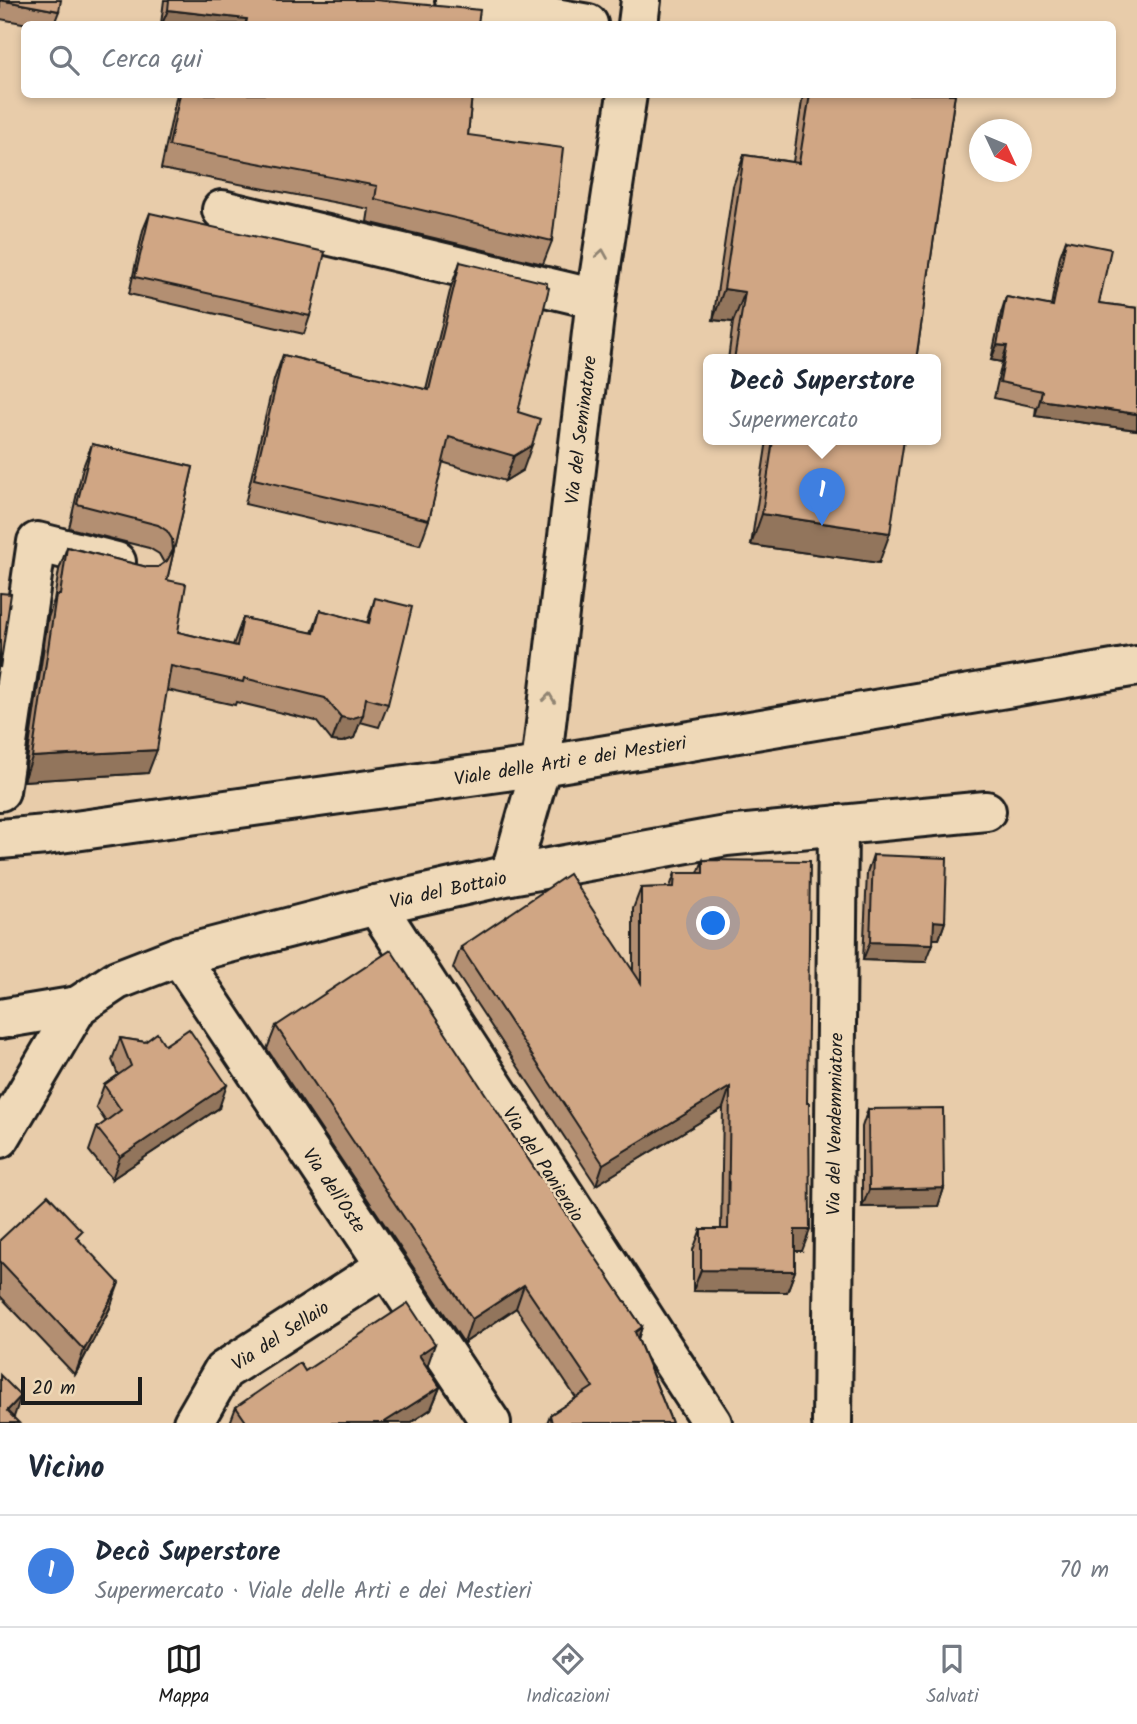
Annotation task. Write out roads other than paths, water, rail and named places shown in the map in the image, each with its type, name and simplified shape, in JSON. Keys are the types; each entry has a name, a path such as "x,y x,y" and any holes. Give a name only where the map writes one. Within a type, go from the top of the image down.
{"street":[{"path":"455,0 571,21"},
{"path":"638,21 641,0"},
{"name":"Via del Seminatore","path":"510,875 541,766 596,299 626,98"},
{"path":"222,211 596,299"},
{"path":"0,791 37,542 143,569"},
{"name":"Viale delle Arti e dei Mestieri","path":"0,839 46,835 541,766 1137,666"},
{"name":"Via del Bottaio","path":"0,1138 78,1006 117,980 179,956 376,905 510,875 726,836 986,811"},
{"name":"Via del Vendemmiatore","path":"832,1423 838,825"},
{"name":"Via del Panieraio","path":"376,905 712,1423"},
{"name":"Via dell'Oste","path":"179,956 491,1423"},
{"path":"0,1020 78,1006"},
{"name":"Via del Sellaio","path":"193,1423 223,1371 386,1266"}],"place":[{"name":"Decò Superstore","path":"822,526"}]}
